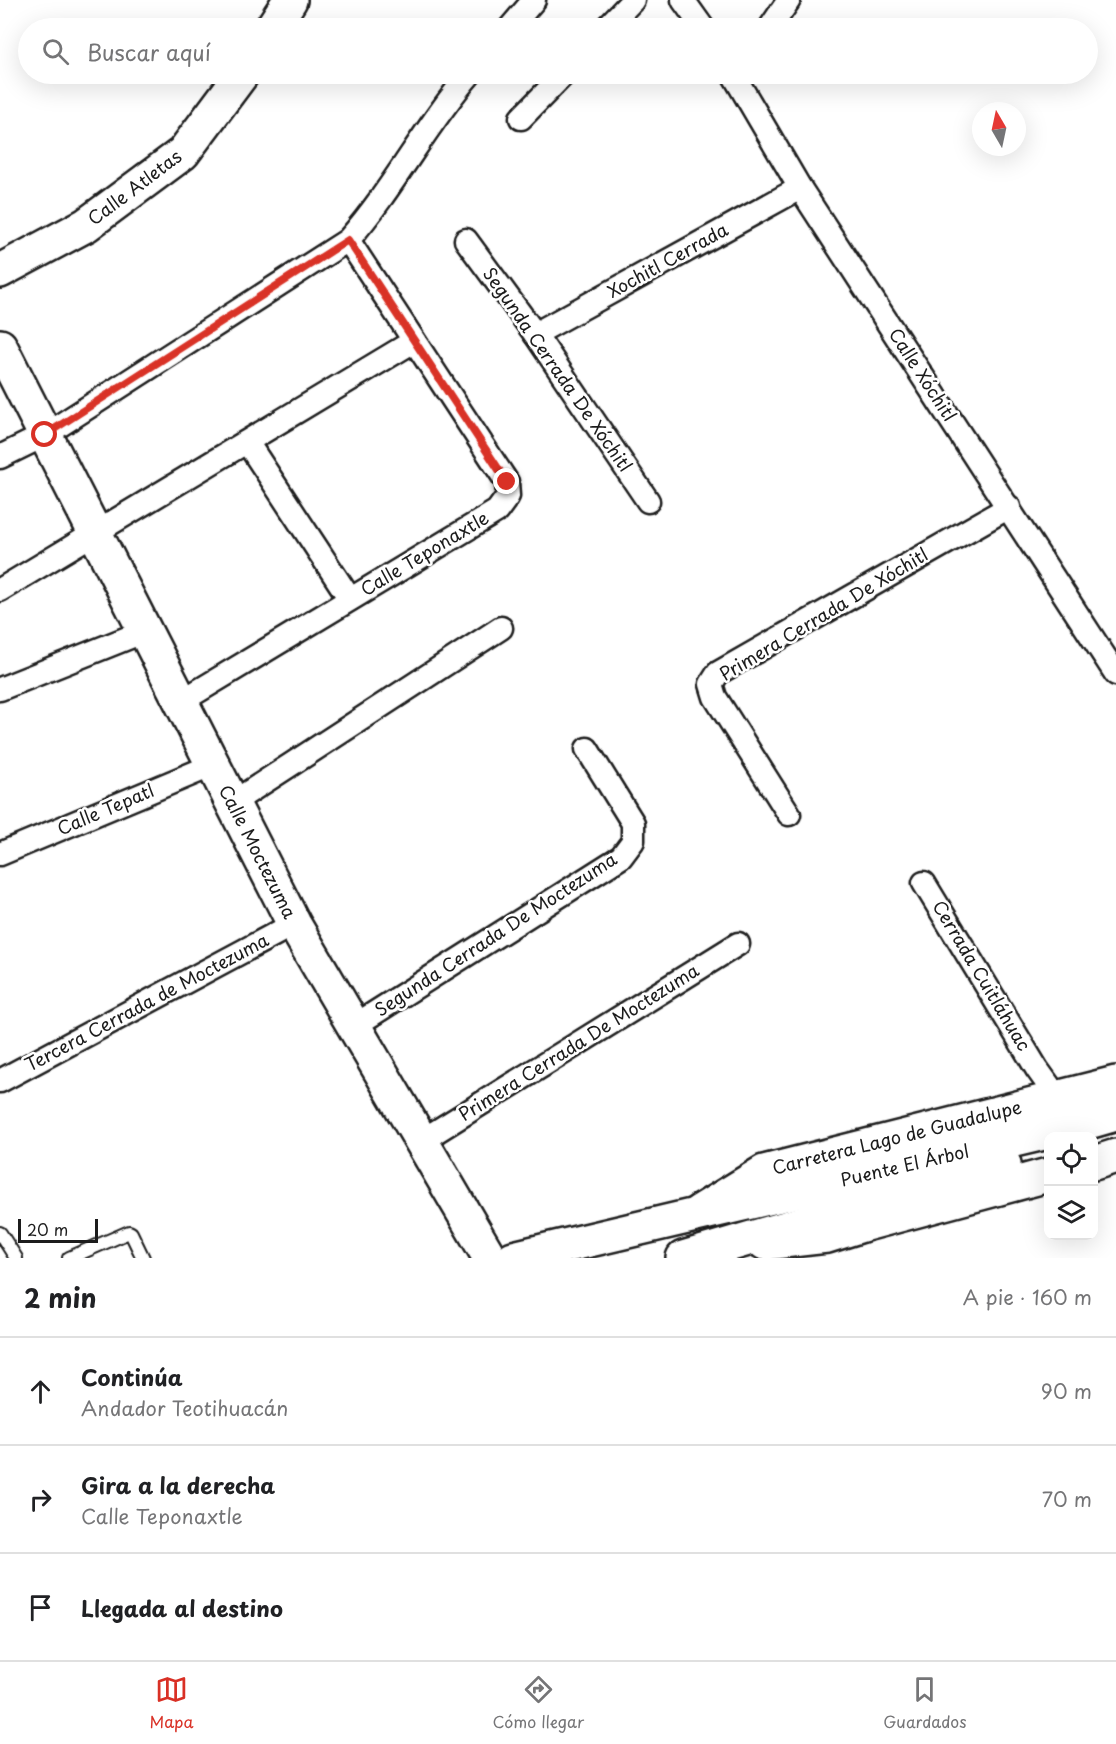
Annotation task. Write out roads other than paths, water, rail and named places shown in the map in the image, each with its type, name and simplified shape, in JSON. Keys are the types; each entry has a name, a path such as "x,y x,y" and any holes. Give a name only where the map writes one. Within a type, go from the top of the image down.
{"street":[{"path":"278,18 290,0"},
{"path":"519,18 534,0"},
{"path":"616,18 633,0"},
{"path":"683,0 696,18"},
{"path":"777,18 789,0"},
{"name":"Calle Atletas","path":"0,271 86,225 183,153 235,84"},
{"path":"0,458 45,435 348,240 366,220 451,96 462,84"},
{"path":"521,118 554,84"},
{"name":"Calle Xóchitl","path":"741,84 800,188 1116,674"},
{"name":"Xochitl Cerrada","path":"535,334 800,188"},
{"path":"0,290 71,246 86,225"},
{"name":"Calle Teponaxtle","path":"180,702 497,511 508,496 507,482 348,240"},
{"name":"Segunda Cerrada De Xóchitl","path":"466,240 535,334 648,501"},
{"path":"0,590 414,340"},
{"name":"Calle Moctezuma","path":"0,346 294,924 490,1258"},
{"path":"246,442 350,599"},
{"name":"Primera Cerrada De Xóchitl","path":"789,814 715,697 711,684 718,673 1009,507"},
{"path":"232,803 501,628"},
{"path":"0,689 145,631"},
{"name":"Segunda Cerrada De Moctezuma","path":"354,1026 621,857 633,841 633,823 587,748"},
{"name":"Calle Tepatl","path":"0,854 213,765"},
{"name":"Cerrada Cuitláhuac","path":"924,883 1037,1070 1057,1097"},
{"name":"Tercera Cerrada de Moctezuma","path":"0,1082 294,924"},
{"name":"Primera Cerrada De Moctezuma","path":"421,1142 738,944"},
{"name":"Carretera Lago de Guadalupe","path":"513,1258 694,1215 764,1172 1116,1083"},
{"name":"Puente El Árbol","path":"695,1254 846,1194 1116,1114"},
{"path":"1098,1138 1116,1133"},
{"name":"Puente El Árbol","path":"694,1215 846,1194 1044,1152"},
{"path":"1098,1162 1116,1156"},
{"path":"695,1254 827,1236 1044,1176"}],"lane":[{"path":"69,1258 129,1232 143,1258"},
{"path":"0,1233 16,1258"}]}
